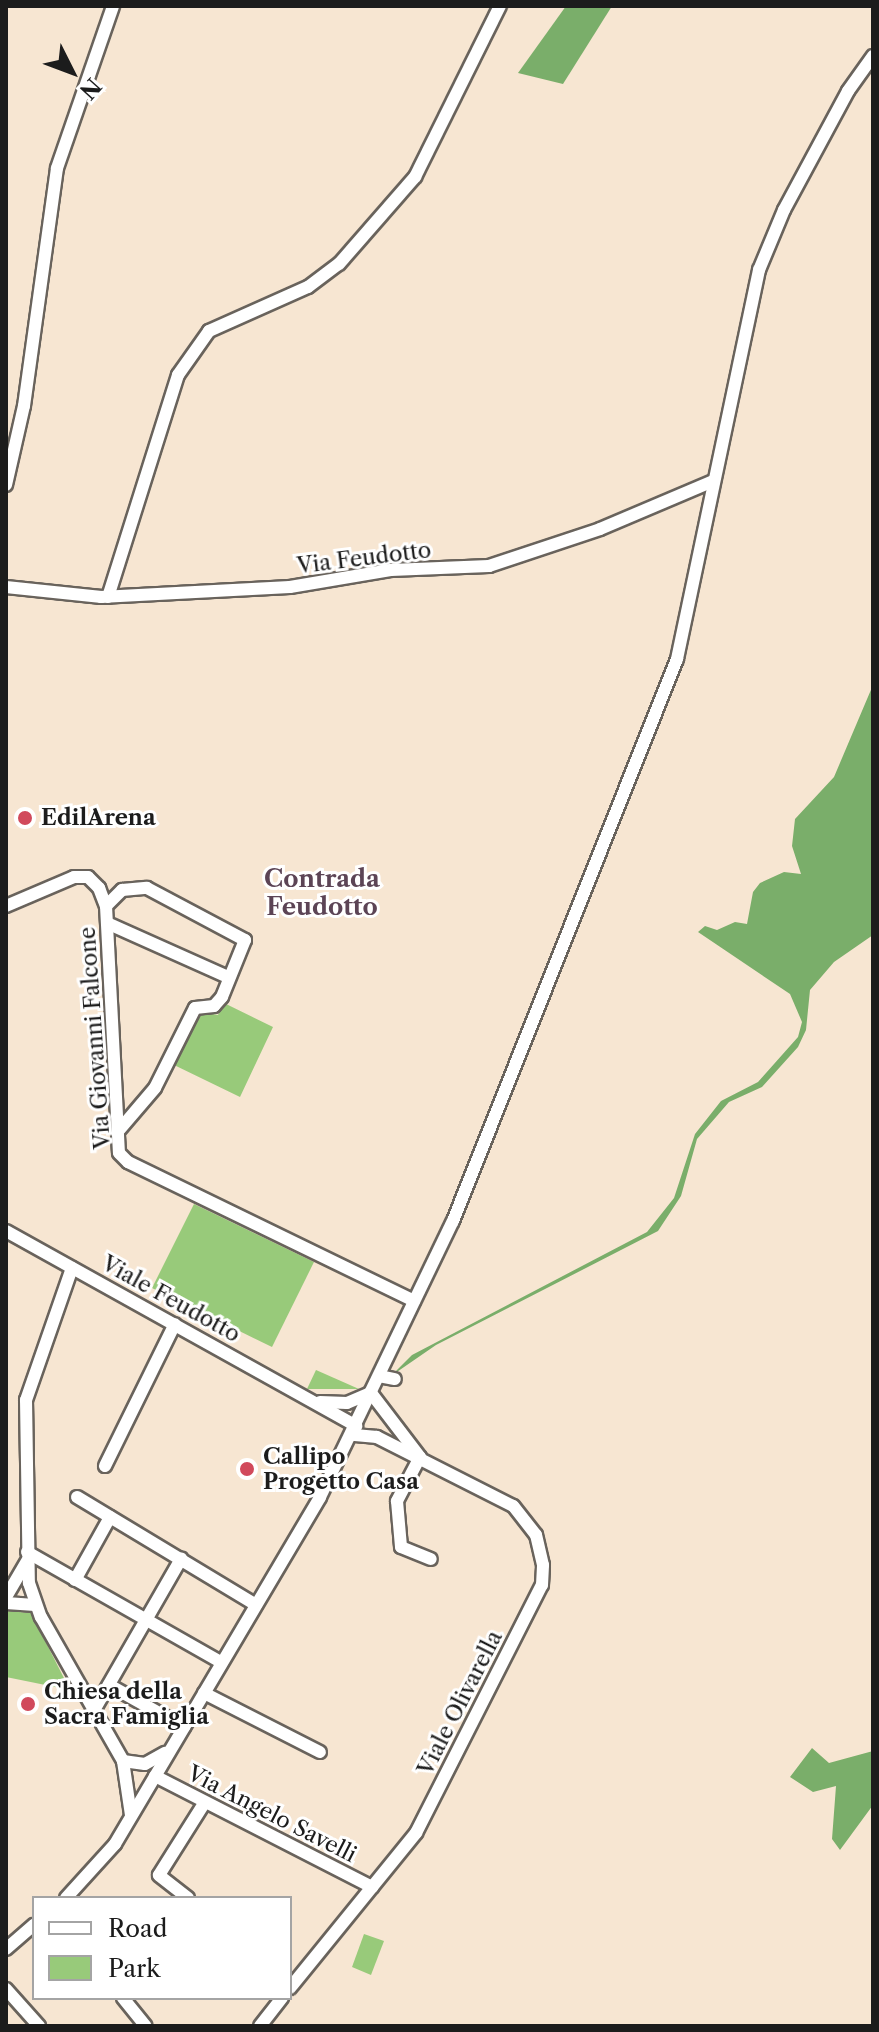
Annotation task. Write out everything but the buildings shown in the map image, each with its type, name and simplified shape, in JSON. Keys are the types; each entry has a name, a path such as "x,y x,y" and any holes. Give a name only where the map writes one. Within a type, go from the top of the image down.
{"street":[{"path":"6,485 24,406 57,168 113,6"},
{"path":"108,597 178,375 209,331 308,287 339,264 415,177 500,6"},
{"path":"68,1896 101,1862 256,1605 356,1425 453,1221 677,659 759,270 784,210 848,91 873,56"},
{"name":"Via Feudotto","path":"6,587 108,597 290,587 391,570 489,566 600,529 713,481"},
{"name":"Via Giovanni Falcone","path":"6,906 74,877 88,877 106,906 119,1153 128,1162 414,1301"},
{"path":"106,906 122,890 147,888 245,940 214,1006 195,1008 155,1088 120,1129"},
{"path":"107,923 228,977"},
{"name":"Viale Feudotto","path":"6,1231 356,1425"},
{"path":"72,1268 26,1400 27,1557 35,1605 123,1761 131,1815"},
{"path":"105,1466 175,1324"},
{"path":"379,1376 395,1379"},
{"path":"321,1405 347,1403 371,1393"},
{"name":"Viale Olivarella","path":"371,1393 390,1412 420,1457"},
{"path":"377,1437 390,1412"},
{"name":"Viale Olivarella","path":"292,1983 416,1833 542,1585 543,1565 536,1535 513,1506 356,1425"},
{"path":"420,1457 397,1501 401,1547 431,1559"},
{"path":"77,1497 256,1605"},
{"path":"75,1580 110,1517"},
{"path":"27,1557 75,1580 222,1663"},
{"path":"6,1597 27,1557"},
{"path":"93,1712 181,1559"},
{"path":"6,1603 35,1605"},
{"path":"109,1685 184,1727"},
{"path":"204,1693 320,1752"},
{"path":"123,1761 142,1764 171,1749"},
{"path":"142,1764 145,1791"},
{"name":"Via Angelo Savelli","path":"155,1776 372,1887"},
{"path":"127,1777 145,1791"},
{"path":"185,1896 159,1875 205,1802"},
{"path":"6,1949 32,1927"},
{"path":"6,1989 39,2026"},
{"path":"125,2000 146,2026"},
{"path":"260,2026 280,2000"}],"green space":[{"path":"566,6 612,6 563,84 518,73"},
{"path":"873,685 873,935 834,962 810,990 806,1030 798,1047 762,1087 729,1102 697,1139 681,1196 658,1231 436,1345 391,1376 412,1355 647,1232 674,1198 695,1134 721,1101 758,1082 798,1037 802,1022 790,994 698,932 705,926 717,930 735,922 747,924 753,892 760,883 784,872 801,874 792,846 795,819 834,777"},
{"path":"224,1003 273,1027 240,1097 172,1064 198,1011 218,1015"},
{"path":"194,1204 314,1262 272,1347 152,1288"},
{"path":"316,1370 359,1389 307,1389"},
{"path":"7,1611 31,1613 70,1690 6,1677"},
{"path":"812,1748 829,1763 873,1751 873,1805 840,1850 832,1839 836,1786 813,1792 790,1777"},
{"path":"364,1934 384,1941 371,1975 352,1967"}],"place":[{"name":"EdilArena","path":"25,818"},
{"name":"Callipo Progetto Casa","path":"247,1469"},
{"name":"Chiesa della Sacra Famiglia","path":"28,1704"}],"district":[{"name":"Contrada Feudotto","path":"322,893"}]}
